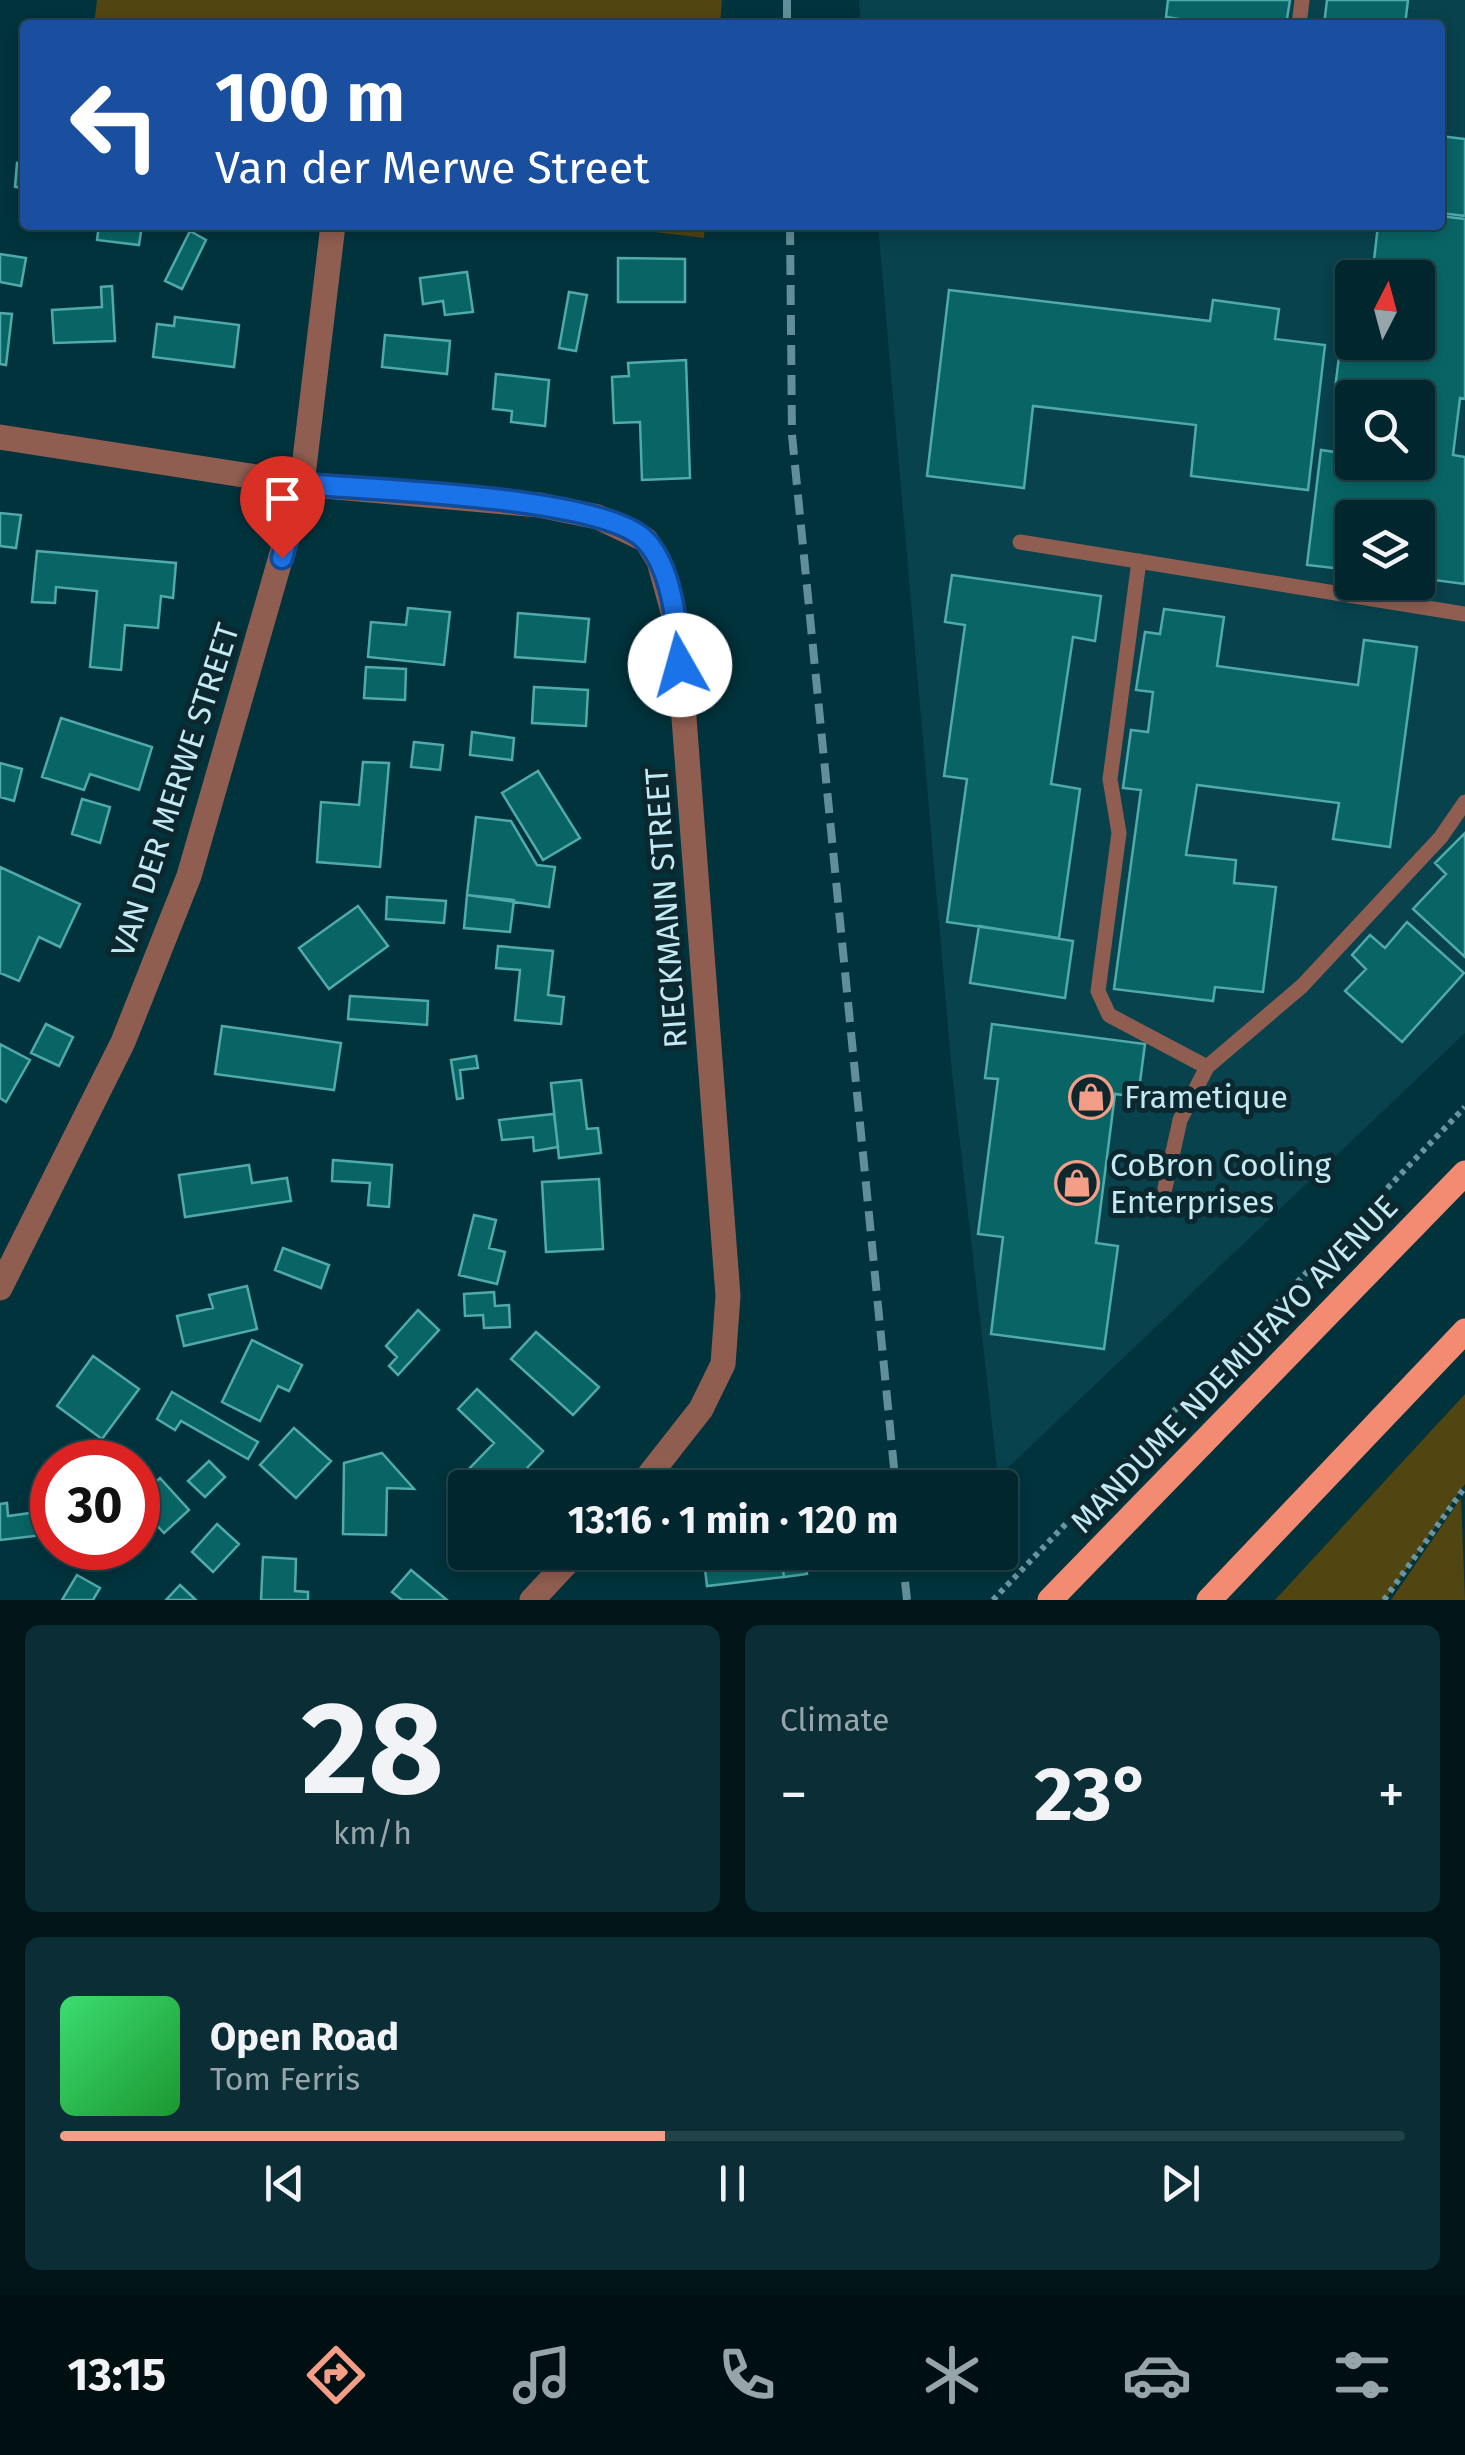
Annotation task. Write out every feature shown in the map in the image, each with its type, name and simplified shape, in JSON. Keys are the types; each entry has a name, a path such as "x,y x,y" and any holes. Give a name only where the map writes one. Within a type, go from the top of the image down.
{"main road":[{"name":"MANDUME NDEMUFAYO AVENUE","path":"1050,1600 1465,1173"},
{"path":"1209,1600 1465,1332"}],"street":[{"name":"VAN DER MERWE STREET","path":"0,1288 123,1042 189,876 302,484 332,230"},
{"name":"RIECKMANN STREET","path":"0,438 302,484 539,505 598,516 646,540 660,561 677,626 728,1296 724,1364 701,1409 652,1470"},
{"path":"532,1600 560,1570"}],"lane":[{"path":"1020,542 1465,614"},
{"path":"1139,561 1110,779 1119,833 1098,991 1109,1015 1208,1067"},
{"path":"1165,1188 1180,1120 1208,1067 1302,986 1441,837 1465,802"}],"path":[{"path":"992,1600 1465,1107"},
{"path":"1384,1600 1465,1487"}],"shaded area":[{"path":"97,0 722,0 720,20 95,20"},
{"path":"859,0 1465,0 1465,1033 1005,1470 997,1470 952,1073 878,230 1445,230 1445,20 861,20"},
{"path":"638,230 705,230 704,238"},
{"path":"1465,1394 1465,1484 1385,1600 1275,1600"},
{"path":"1461,1498 1465,1600 1391,1600"}],"building":[{"path":"1168,0 1290,0 1287,20 1166,17"},
{"path":"1327,0 1408,0 1406,20 1325,20"},
{"path":"1445,137 1465,139 1465,216 1445,214"},
{"path":"17,163 20,163 20,188 15,187"},
{"path":"1445,217 1465,219 1465,399 1460,398 1453,455 1465,457 1465,584 1435,580 1435,500 1335,500 1335,568 1307,565 1321,450 1335,452 1335,480 1435,480 1435,380 1336,380 1339,360 1435,360 1435,260 1374,260 1377,230 1445,230"},
{"path":"98,230 141,230 139,245 97,240"},
{"path":"190,231 206,240 182,289 165,281"},
{"path":"0,254 26,258 21,286 0,282"},
{"path":"618,258 685,259 685,302 618,302"},
{"path":"467,272 473,312 445,315 443,301 423,304 420,278"},
{"path":"112,286 115,341 54,343 52,310 102,307 101,287"},
{"path":"949,290 1210,321 1213,300 1279,309 1275,339 1325,345 1308,490 1191,476 1196,425 1033,406 1024,488 927,476"},
{"path":"569,292 587,295 576,351 559,348"},
{"path":"0,313 12,314 6,365 0,364"},
{"path":"175,317 239,325 234,367 153,357 157,324 174,326"},
{"path":"385,335 450,341 447,374 382,367"},
{"path":"686,360 690,478 642,480 640,422 614,423 612,377 629,376 628,363"},
{"path":"496,374 549,380 545,426 511,422 512,411 493,409"},
{"path":"0,513 21,515 16,548 0,546"},
{"path":"37,551 176,563 173,598 161,596 158,628 125,625 121,670 90,667 97,591 56,587 55,603 32,602"},
{"path":"952,575 1101,596 1095,641 1073,637 1051,784 1080,789 1059,938 947,922 967,779 944,776 965,625 945,622"},
{"path":"408,608 450,612 444,665 368,657 371,622 406,625"},
{"path":"1164,609 1224,617 1217,666 1358,685 1364,640 1417,647 1390,847 1333,839 1339,803 1197,785 1186,855 1236,860 1234,883 1276,887 1263,992 1215,987 1213,1001 1114,989 1141,790 1123,788 1131,730 1148,732 1153,692 1136,690 1145,632 1160,634"},
{"path":"518,613 589,619 585,662 515,657"},
{"path":"366,667 406,669 405,700 364,698"},
{"path":"534,687 588,690 586,726 532,723"},
{"path":"61,718 152,747 139,790 90,774 84,790 42,777"},
{"path":"472,732 514,738 512,760 470,755"},
{"path":"414,742 443,745 440,770 411,767"},
{"path":"363,762 389,763 380,867 317,862 321,802 359,805"},
{"path":"0,763 22,769 14,801 0,797"},
{"path":"538,771 580,838 543,860 502,793"},
{"path":"82,799 110,807 100,843 72,834"},
{"path":"476,817 511,821 537,865 555,867 549,907 467,895"},
{"path":"1465,833 1465,957 1413,909 1446,874 1435,863"},
{"path":"0,867 80,904 60,947 39,937 19,981 0,973"},
{"path":"467,895 514,900 510,932 464,928"},
{"path":"387,897 446,901 444,923 386,919"},
{"path":"358,906 388,946 329,989 299,948"},
{"path":"1407,922 1464,973 1402,1042 1345,991 1366,969 1352,955 1370,935 1385,948"},
{"path":"979,926 1073,941 1065,998 970,983"},
{"path":"498,946 553,951 548,995 564,997 561,1024 515,1020 520,970 496,968"},
{"path":"350,996 428,1001 427,1025 348,1019"},
{"path":"46,1024 73,1037 59,1066 31,1053"},
{"path":"992,1024 1145,1044 1138,1097 1115,1094 1096,1243 1118,1246 1104,1349 991,1334 1003,1237 978,1234 998,1079 985,1078"},
{"path":"222,1026 341,1043 334,1090 215,1074"},
{"path":"0,1044 30,1060 6,1102 0,1098"},
{"path":"476,1056 478,1068 460,1070 463,1098 457,1099 451,1060"},
{"path":"581,1080 587,1129 598,1128 601,1153 559,1158 551,1083"},
{"path":"554,1114 558,1147 534,1151 533,1137 502,1140 499,1120"},
{"path":"333,1160 392,1165 389,1207 368,1205 370,1183 332,1181"},
{"path":"249,1165 252,1183 287,1178 291,1201 185,1217 179,1175"},
{"path":"599,1179 603,1249 546,1252 542,1182"},
{"path":"474,1215 496,1220 489,1248 505,1252 497,1284 459,1275"},
{"path":"283,1248 329,1265 321,1288 275,1270"},
{"path":"247,1286 257,1329 184,1346 177,1316 213,1308 209,1295"},
{"path":"494,1292 495,1306 509,1305 510,1327 484,1328 483,1315 465,1316 464,1294"},
{"path":"418,1310 439,1330 398,1375 389,1366 397,1357 386,1346"},
{"path":"536,1332 599,1387 573,1415 511,1359"},
{"path":"252,1340 302,1365 289,1391 278,1386 260,1421 222,1402"},
{"path":"93,1356 139,1389 102,1439 57,1406"},
{"path":"477,1389 543,1451 525,1470 468,1470 494,1443 458,1409"},
{"path":"172,1392 258,1442 248,1459 181,1421 175,1430 157,1419"},
{"path":"294,1428 331,1461 296,1498 260,1465"},
{"path":"382,1453 414,1489 387,1488 386,1535 343,1534 344,1463"},
{"path":"209,1461 225,1477 205,1497 188,1481"},
{"path":"160,1478 189,1510 164,1533 160,1529"},
{"path":"7,1503 8,1516 30,1513 30,1537 0,1540 0,1504"},
{"path":"217,1524 239,1544 213,1572 192,1552"},
{"path":"263,1557 296,1559 295,1591 308,1592 308,1600 261,1600"},
{"path":"411,1570 447,1600 402,1600 392,1592"},
{"path":"705,1570 783,1570 784,1577 707,1586"},
{"path":"783,1570 806,1570 807,1574 784,1577"},
{"path":"77,1575 100,1588 93,1600 62,1600"},
{"path":"180,1585 196,1600 166,1600"}],"railway":[{"path":"787,0 787,20"},
{"path":"790,230 792,435 894,1470"},
{"path":"904,1570 907,1600"}],"place":[{"name":"Frametique","path":"1091,1097"},
{"name":"CoBron Cooling Enterprises","path":"1077,1183"}],"route":[{"path":"282,558 302,484 539,505 598,516 628,527 646,540 660,561 677,626 680,665"}]}
